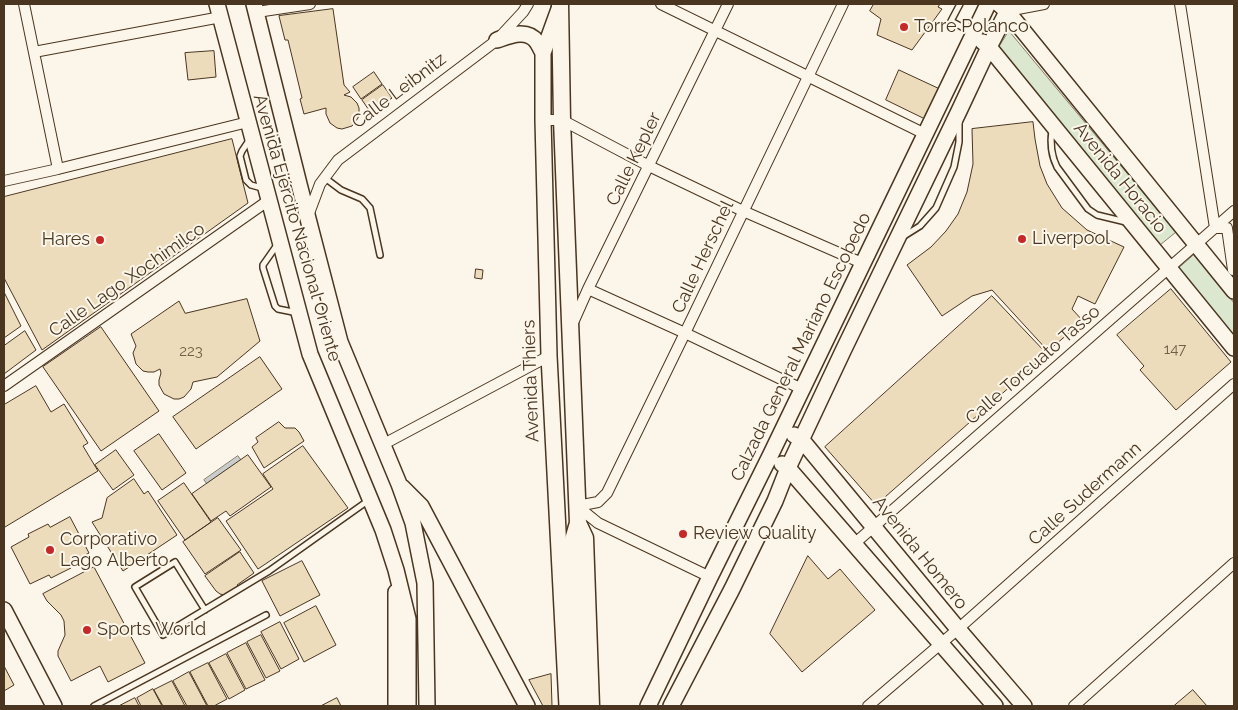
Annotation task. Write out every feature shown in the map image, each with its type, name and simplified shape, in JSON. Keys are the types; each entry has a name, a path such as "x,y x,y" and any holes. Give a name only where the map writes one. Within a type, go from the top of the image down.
{"main road":[{"path":"542,53 560,4"},
{"path":"560,4 562,120 578,523 574,540 579,706"},
{"name":"Calzada General Mariano Escobedo","path":"648,706 988,4"},
{"path":"671,706 732,589 801,440 959,112 1006,6"},
{"name":"Avenida Horacio","path":"1006,6 1234,291"},
{"name":"Avenida Ejército Nacional Oriente","path":"255,8 340,342 399,484 413,524 425,583 427,706"},
{"name":"Avenida Ejército Nacional Oriente","path":"219,10 310,354 383,530 396,570 408,619 408,706"},
{"name":"Avenida Horacio","path":"974,33 989,47 1234,348"},
{"path":"497,40 515,34 527,35 536,41 542,53"},
{"name":"Avenida Thiers","path":"542,53 549,356 579,706"},
{"name":"Avenida Homero","path":"783,428 801,440 1024,706"},
{"path":"770,456 788,468 994,706"},
{"path":"399,484 420,506 527,706"},
{"path":"396,570 396,706"},
{"path":"4,610 54,706"}],"street":[{"path":"24,4 58,169"},
{"path":"255,8 310,4"},
{"name":"Calle Leibnitz","path":"308,218 320,184 338,160 497,40 528,4"},
{"path":"661,4 925,134"},
{"name":"Calle Kepler","path":"570,330 588,289 728,4"},
{"name":"Calle Herschel","path":"577,506 598,502 607,493 843,4"},
{"path":"1006,6 1044,4"},
{"path":"1180,4 1215,228 1227,228 1233,270"},
{"path":"34,52 219,10"},
{"path":"543,120 562,120 649,166 743,211 862,263"},
{"path":"4,181 250,129"},
{"name":"Calle Lago Xochimilco","path":"4,386 268,195"},
{"name":"Calle Torcuato Tasso","path":"854,544 1234,211"},
{"path":"588,289 802,389"},
{"path":"382,445 549,356"},
{"name":"Calle Sudermann","path":"940,644 1234,384"},
{"path":"577,506 598,523 710,577"},
{"path":"1074,706 1234,564"},
{"path":"868,706 940,644"}],"lane":[{"path":"960,4 951,21 974,33"},
{"path":"896,241 920,226 936,208 954,167 959,142 959,112"},
{"path":"1052,124 1053,159 1088,209 1097,215 1132,223"},
{"path":"324,178 341,190 362,199 370,208 380,255"},
{"path":"280,241 265,262 263,268 276,308 299,313"},
{"path":"205,610 175,562 135,586 163,635 205,610 269,571 370,499"},
{"path":"94,706 266,616"}],"green space":[{"path":"1009,31 1176,232 1160,245 998,49"},
{"path":"1195,254 1234,303 1234,340 1178,269"}],"shaded area":[{"path":"238,456 250,472 216,496 204,480"}],"building":[{"name":"Torre Polanco","path":"874,4 940,4 938,7 942,9 912,50 877,35 881,19 870,11"},
{"path":"333,9 344,85 350,92 344,95 351,97 359,108 358,118 352,126 342,129 330,123 326,114 326,108 304,114 288,40 285,40 279,16"},
{"path":"214,51 216,77 188,80 185,53"},
{"path":"899,70 942,90 925,119 886,100"},
{"path":"374,72 382,84 361,99 353,87"},
{"path":"383,85 392,98 371,113 362,100"},
{"name":"Liverpool","path":"1033,122 1040,166 1047,184 1062,208 1087,230 1124,247 1095,304 1078,296 1072,309 1083,321 1048,351 992,290 972,296 942,316 907,265 931,247 958,214 967,192 973,164 972,129"},
{"name":"Hares","path":"232,139 248,203 42,350 4,278 4,197"},
{"path":"476,269 483,270 482,279 475,278"},
{"path":"1171,289 1231,362 1176,410 1140,370 1144,366 1117,335"},
{"path":"4,292 21,326 4,338"},
{"path":"992,296 1047,354 876,505 825,447"},
{"path":"247,299 260,341 217,377 193,382 191,389 184,397 174,399 164,394 159,385 160,369 154,372 143,371 136,364 133,353 136,346 131,334 179,301 185,313"},
{"path":"101,327 159,411 101,451 43,367"},
{"path":"25,331 36,350 4,374 4,346"},
{"path":"260,357 282,389 196,449 173,417"},
{"path":"36,386 51,412 64,404 88,443 83,446 98,471 5,527 4,405"},
{"path":"279,422 285,428 295,428 304,441 264,468 252,447 258,442 256,438"},
{"path":"159,434 186,473 162,490 134,451"},
{"path":"303,446 348,508 258,569 226,521 273,489 263,474"},
{"path":"116,450 134,475 113,490 95,465"},
{"path":"248,455 271,487 230,516 226,511 211,521 192,494"},
{"path":"134,479 144,494 148,491 177,535 123,571 92,522 102,518 107,498"},
{"path":"184,483 211,522 185,540 158,501"},
{"name":"Corporativo Lago Alberto","path":"70,517 89,553 68,564 71,568 51,578 49,575 30,584 11,547 29,537 28,534 48,524 50,527"},
{"path":"218,518 241,550 205,574 183,542"},
{"path":"240,552 254,573 237,585 239,587 224,595 220,594 205,576"},
{"path":"808,556 828,579 840,569 875,610 802,672 770,634"},
{"path":"302,561 320,595 280,616 262,581"},
{"path":"94,567 145,663 108,682 100,666 71,681 58,656 58,651 65,635 64,621 43,594"},
{"path":"316,606 336,645 304,662 284,623"},
{"path":"280,622 299,659 281,669 261,632"},
{"path":"261,635 280,671 266,678 247,642"},
{"path":"246,643 265,680 246,689 227,653"},
{"path":"226,654 245,690 229,699 209,663"},
{"path":"208,663 227,699 214,706 208,706 190,672"},
{"path":"4,666 14,685 4,691"},
{"path":"189,672 207,706 187,706 173,681"},
{"path":"551,674 552,706 543,706 529,680"},
{"path":"172,681 185,706 163,706 154,690"},
{"path":"153,689 162,706 141,706 137,698"},
{"path":"1193,690 1207,706 1174,706"},
{"path":"135,698 139,706 119,706"},
{"path":"337,698 341,706 321,706"}],"place":[{"name":"Torre Polanco","path":"904,27"},
{"name":"Liverpool","path":"1022,239"},
{"name":"Hares","path":"100,240"},
{"name":"Review Quality","path":"683,534"},
{"name":"Corporativo Lago Alberto","path":"50,550"},
{"name":"Sports World","path":"87,630"}]}
